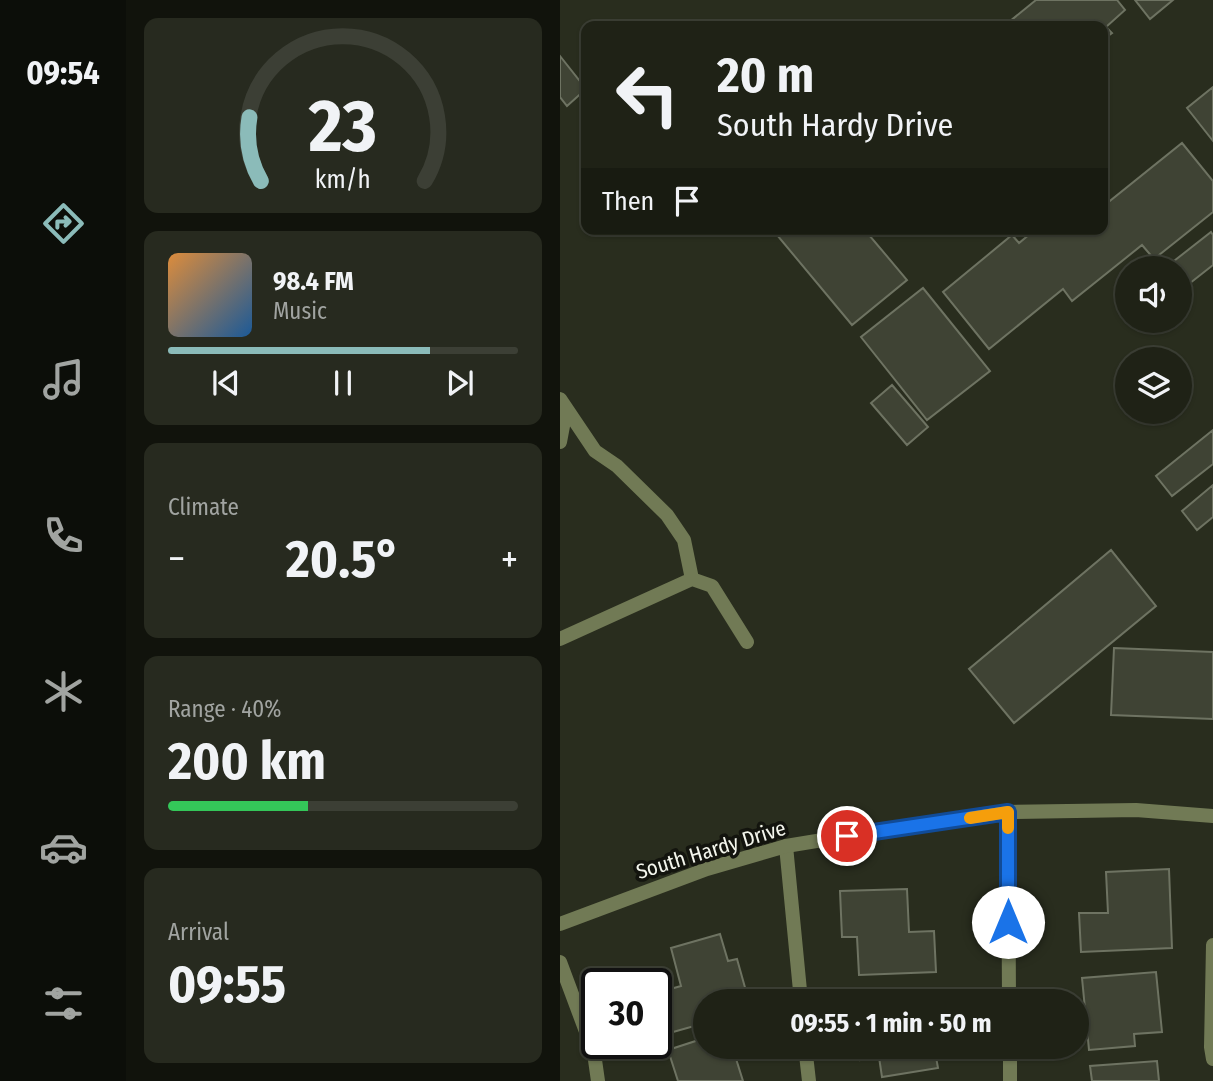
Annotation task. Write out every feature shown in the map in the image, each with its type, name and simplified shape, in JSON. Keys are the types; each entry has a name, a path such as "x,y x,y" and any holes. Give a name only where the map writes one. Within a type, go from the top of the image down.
{"street":[{"path":"560,442 563,405"},
{"path":"563,405 595,451 617,466 667,515 684,540 692,579"},
{"path":"560,639 692,579 712,586 747,642"},
{"name":"South Hardy Drive","path":"560,924 707,869 786,846 1008,812 1136,810 1213,816"},
{"path":"1008,812 1009,989"},
{"path":"786,846 800,989"},
{"path":"1213,945 1213,1059"},
{"path":"560,962 594,1053 598,1081"},
{"path":"806,1059 809,1081"},
{"path":"1010,1059 1010,1081"}],"building":[{"path":"1036,0 1117,0 1125,10 1108,25 1108,21 1010,21"},
{"path":"1135,0 1173,0 1150,19"},
{"path":"560,56 581,83 581,93 567,106 560,97"},
{"path":"1213,87 1213,141 1187,108"},
{"path":"1182,143 1213,181 1213,212 1158,256 1151,256 1142,245 1128,256 1115,256 1115,267 1072,301 1063,289 989,349 943,292 1012,235 1019,243 1029,235 1108,235 1108,202"},
{"path":"1211,232 1213,265 1192,282 1192,256 1180,256"},
{"path":"777,235 869,235 907,280 852,325"},
{"path":"923,288 990,371 927,420 861,337"},
{"path":"892,385 928,427 907,445 871,403"},
{"path":"1213,430 1213,464 1172,496 1156,476"},
{"path":"1213,485 1213,517 1197,530 1182,511"},
{"path":"1111,550 1156,606 1014,723 969,669"},
{"path":"1114,648 1213,652 1213,719 1111,715"},
{"path":"1169,869 1172,948 1081,952 1079,913 1108,913 1106,872"},
{"path":"907,889 909,932 934,931 936,972 859,975 857,937 842,937 840,891"},
{"path":"720,934 728,961 737,959 745,989 693,989 693,1026 672,1032 672,989 681,986 671,948"},
{"path":"1156,972 1162,1032 1134,1034 1135,1046 1089,1050 1089,989 1083,989 1082,978"},
{"path":"693,1042 693,1059 736,1059 743,1081 678,1081 671,1059 672,1049"},
{"path":"879,1059 936,1059 938,1068 882,1077"},
{"path":"1157,1061 1159,1081 1092,1081 1090,1066"}],"slow traffic":[{"path":"970,818 1008,812 1008,828"}],"route":[{"path":"847,836 1008,812 1008,922"}]}
